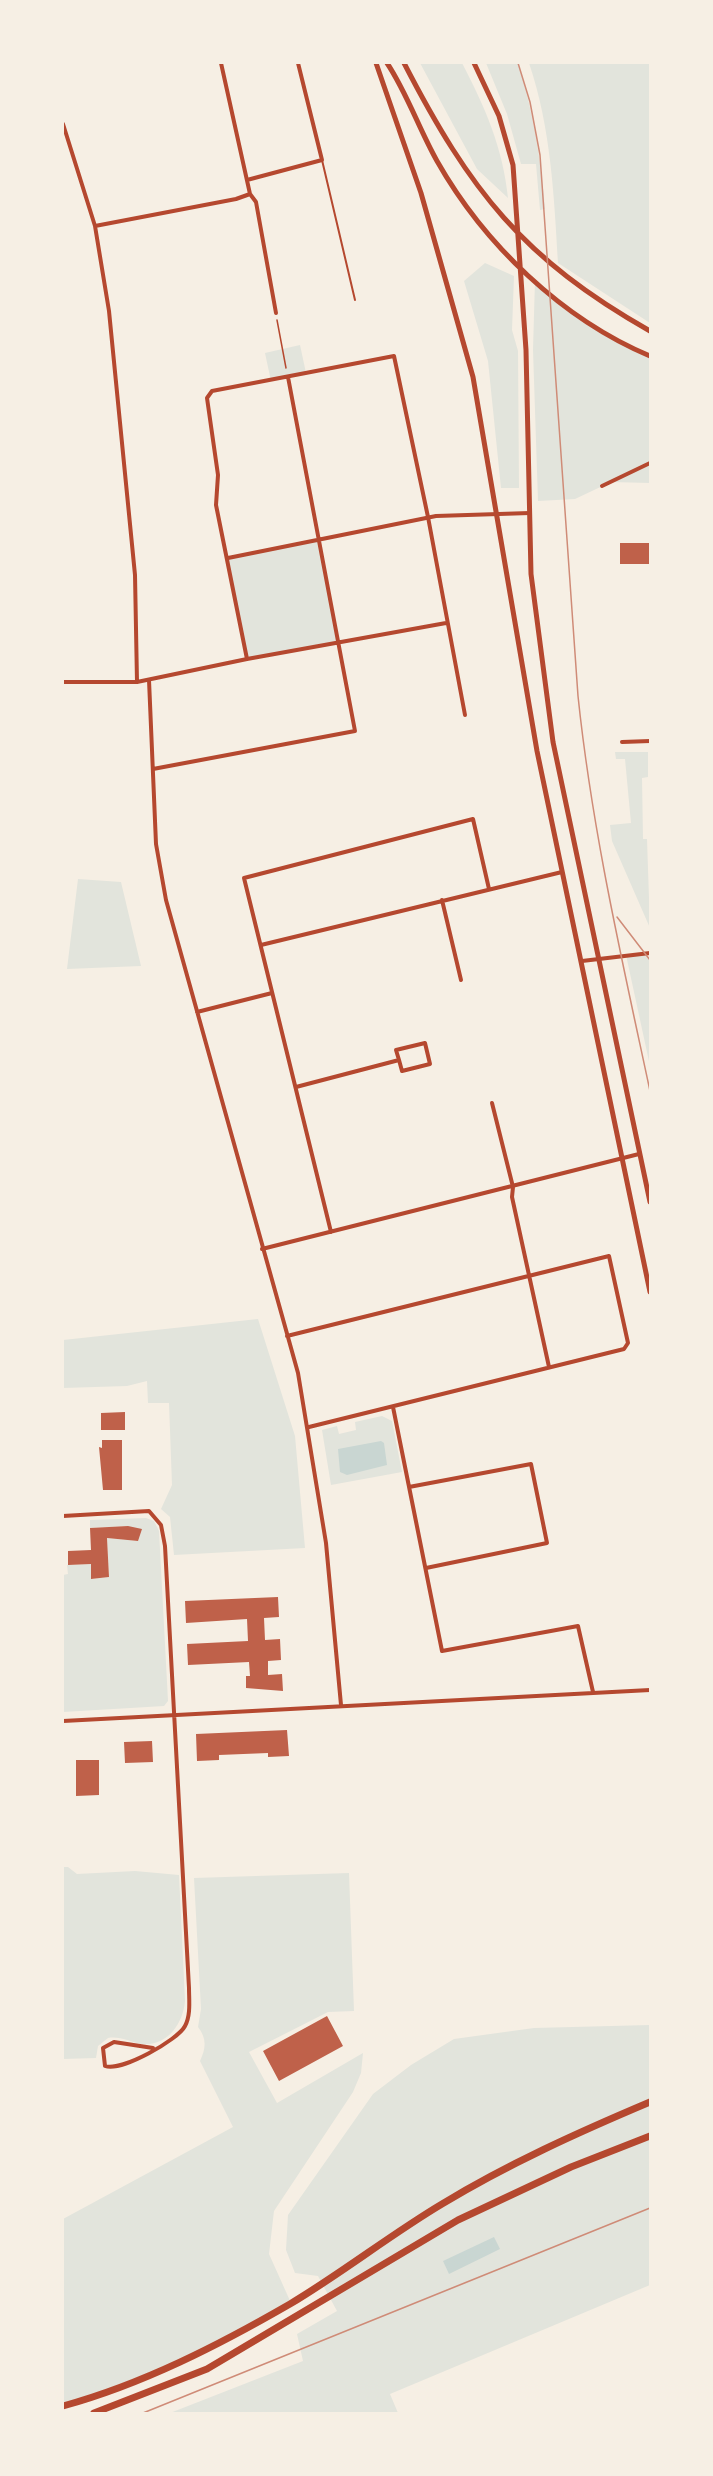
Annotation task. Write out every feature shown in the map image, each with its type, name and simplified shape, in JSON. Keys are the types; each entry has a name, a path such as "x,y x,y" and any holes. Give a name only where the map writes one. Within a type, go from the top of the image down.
{"highway":[{"path":"63,2406 141,2379 198,2354 291,2303 443,2203 532,2155 650,2102"},
{"path":"94,2413 207,2369 458,2220 572,2167 650,2136"}],"street":[{"path":"221,63 249,194 256,202 276,313"},
{"path":"247,180 322,160 298,63"},
{"path":"376,63 421,193 470,366 535,740 650,1292"},
{"path":"387,63 458,197 495,243 535,280 598,330 650,356"},
{"path":"404,63 456,157 513,230 541,257 582,290 650,331"},
{"path":"474,63 499,116 513,165 526,350 531,574 553,741 650,1202"},
{"path":"63,124 95,226 109,311 135,575 137,682"},
{"path":"95,226 236,199 249,194"},
{"path":"248,659 216,505 218,475 207,398 212,391 394,356 428,518 465,715"},
{"path":"153,769 355,731 288,377"},
{"path":"602,486 650,463"},
{"path":"228,558 428,518 530,513"},
{"path":"63,682 137,682 446,623"},
{"path":"148,680 156,844 165,900 298,1373 309,1427 326,1543 341,1705"},
{"path":"622,742 650,741"},
{"path":"332,1232 244,878 473,819 489,889"},
{"path":"261,945 563,872"},
{"path":"442,900 461,980"},
{"path":"582,960 650,953"},
{"path":"197,1012 272,993"},
{"path":"425,1043 430,1064 402,1071 399,1060 396,1050 425,1043"},
{"path":"296,1087 399,1060"},
{"path":"492,1102 513,1187 512,1197 549,1367"},
{"path":"262,1249 639,1154"},
{"path":"287,1336 609,1256 627,1343 624,1349 309,1427"},
{"path":"393,1407 442,1651 578,1626 593,1692"},
{"path":"409,1487 531,1464 547,1543 426,1568"},
{"path":"63,1516 149,1511 161,1525 165,1546 189,2004 186,2025 170,2041 119,2068 105,2066 102,2061 103,2048 107,2043 153,2048"},
{"path":"63,1721 650,1690"}],"lane":[{"path":"322,160 355,300"}],"path":[{"path":"276,313 288,377"}],"shaded area":[{"path":"420,63 462,63 492,128 502,162 508,198 477,169"},
{"path":"486,63 518,63 536,135 545,209 540,210 536,164 521,164 507,114"},
{"path":"529,63 650,63 650,323 558,263 547,137"},
{"path":"485,263 514,276 512,330 518,351 519,488 501,488 488,361 464,281"},
{"path":"535,280 598,330 650,356 650,483 611,482 575,499 538,501 533,350"},
{"path":"300,345 306,373 271,381 265,353"},
{"path":"319,541 339,642 247,659 228,559"},
{"path":"615,752 648,752 648,777 642,778 643,839 647,839 650,928 612,841 610,825 631,823 625,759 616,759"},
{"path":"78,879 121,882 141,966 67,969"},
{"path":"643,953 650,960 650,1066 626,955"},
{"path":"258,1319 295,1436 305,1548 174,1555 170,1517 161,1509 172,1485 169,1403 148,1403 147,1381 127,1386 63,1388 63,1340"},
{"path":"382,1416 392,1421 402,1472 331,1485 322,1430 337,1426 339,1434 356,1430 355,1422"},
{"path":"381,1441 384,1443 387,1465 347,1475 340,1472 338,1449"},
{"path":"146,1518 154,1521 159,1531 168,1701 164,1706 63,1712 63,1575 68,1574 67,1565 91,1564 92,1579 109,1577 107,1538 138,1541 128,1526 90,1528 90,1520"},
{"path":"63,1867 68,1867 77,1874 135,1871 179,1875 185,2001 177,2026 166,2038 159,2042 141,2044 121,2038 108,2038 98,2046 96,2058 63,2059"},
{"path":"349,1873 354,2011 328,2012 249,2052 277,2103 363,2053 361,2073 353,2092 274,2211 269,2254 291,2303 198,2354 63,2406 63,2219 233,2127 200,2061 205,2044 198,2027 201,2009 194,1878"},
{"path":"650,2025 650,2285 390,2394 398,2413 170,2413 303,2361 297,2334 337,2311 318,2276 295,2273 286,2250 288,2215 373,2094 411,2065 454,2039 534,2028"},
{"path":"494,2237 500,2249 449,2274 443,2261"}],"building":[{"path":"620,543 650,543 650,564 620,564"},
{"path":"125,1412 125,1430 101,1430 101,1413"},
{"path":"102,1440 122,1440 122,1490 103,1490 99,1447 102,1448"},
{"path":"128,1526 142,1529 138,1541 107,1538 109,1577 91,1579 91,1564 68,1565 68,1551 91,1550 90,1528"},
{"path":"278,1597 279,1617 264,1618 265,1640 280,1639 281,1660 268,1661 268,1675 282,1674 283,1691 246,1688 246,1676 250,1676 249,1662 188,1665 187,1644 248,1641 247,1619 186,1623 185,1601"},
{"path":"287,1730 289,1756 268,1757 268,1753 219,1755 219,1760 197,1761 196,1734"},
{"path":"152,1741 153,1762 125,1763 124,1742"},
{"path":"76,1760 99,1760 99,1795 76,1796"},
{"path":"327,2016 343,2046 279,2081 263,2051"}],"tram line":[{"path":"518,63 530,102 540,155 578,696 584,746 609,895 650,1091"},
{"path":"617,917 650,960"},
{"path":"143,2413 650,2208"}]}
